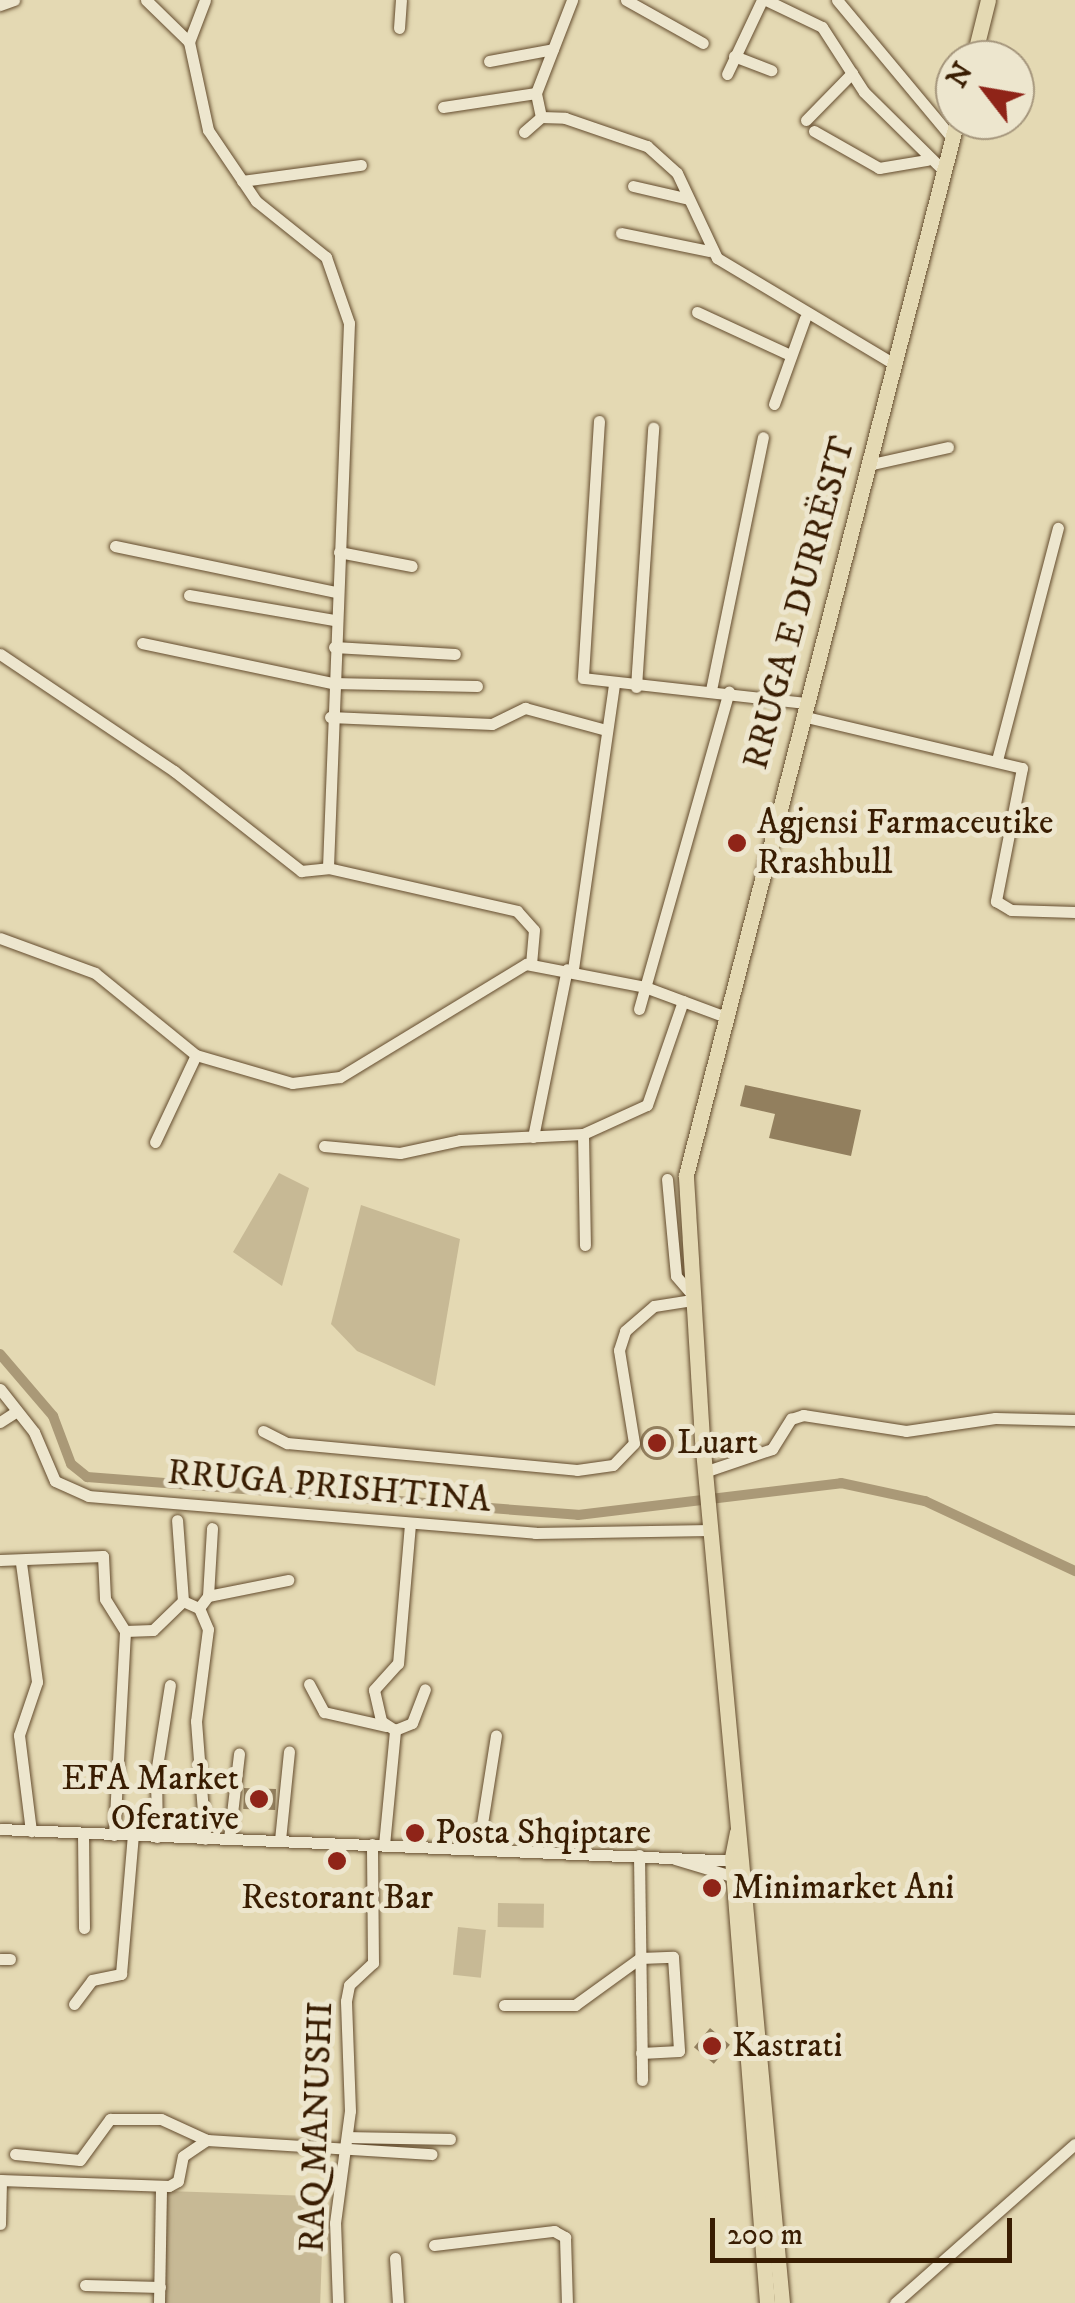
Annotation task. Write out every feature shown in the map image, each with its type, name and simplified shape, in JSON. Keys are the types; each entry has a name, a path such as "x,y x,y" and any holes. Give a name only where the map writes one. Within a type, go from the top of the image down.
{"main road":[{"path":"977,40 988,0"},
{"name":"RRUGA E DURRËSIT","path":"740,1869 691,1296 686,1175 723,1016 953,140"},
{"path":"740,1869 768,2303"},
{"path":"740,1869 782,2303"}],"street":[{"path":"0,5 14,0"},
{"path":"146,0 188,42 208,130 242,182 283,229 326,257 346,312 328,868"},
{"path":"188,42 206,0"},
{"path":"398,28 401,0"},
{"path":"540,117 536,94 572,0"},
{"path":"626,0 703,43"},
{"path":"727,74 764,0 808,14 852,73 927,160 944,171"},
{"path":"837,0 935,117"},
{"path":"489,61 553,49"},
{"path":"734,56 770,70"},
{"path":"852,73 810,126 879,168 927,160"},
{"path":"443,107 536,94"},
{"path":"524,132 540,117"},
{"path":"540,117 647,146 677,173 710,250"},
{"path":"242,182 361,166"},
{"path":"633,186 689,199"},
{"path":"621,233 710,250 805,318 894,364"},
{"path":"697,312 790,355"},
{"path":"774,404 805,318"},
{"path":"599,421 582,674 614,686 729,692 997,760 1025,777 996,901 1010,910 1075,912"},
{"path":"636,687 653,428"},
{"path":"711,690 763,436"},
{"path":"868,465 948,447"},
{"path":"997,760 1058,528"},
{"path":"114,546 336,592"},
{"path":"338,552 412,566"},
{"path":"189,595 334,620"},
{"path":"142,644 332,683 476,686"},
{"path":"334,647 454,654"},
{"path":"0,654 174,771 290,864 308,874 328,868 517,911 534,930 531,964"},
{"path":"533,1137 570,969 614,686"},
{"path":"639,1009 729,692"},
{"path":"330,717 492,724 525,708 606,730"},
{"path":"0,938 96,973 196,1055 260,1078 326,1083 531,964 645,987 723,1016"},
{"path":"324,1146 400,1153 582,1134 647,1105 682,1001"},
{"path":"155,1142 196,1055"},
{"path":"582,1134 585,1245"},
{"path":"263,1431 288,1443 577,1470 614,1464 634,1442 619,1350 624,1332 654,1306 691,1296 676,1276 666,1179"},
{"name":"RRUGA PRISHTINA","path":"0,1388 55,1481 75,1493 535,1533 709,1524"},
{"path":"0,1422 17,1411"},
{"path":"705,1475 772,1449 791,1419 803,1415 891,1431 995,1418 1075,1420"},
{"path":"176,1520 183,1601"},
{"name":"RAQ MANUSHI","path":"338,2303 335,2223 348,2141 346,2001 349,1985 373,1962 378,1844 390,1728 374,1690 398,1662 410,1524"},
{"path":"199,1608 208,1596 212,1528"},
{"path":"0,1560 21,1563 103,1556 105,1599 125,1631 114,1835"},
{"path":"21,1563 37,1682 19,1735 31,1832"},
{"path":"208,1596 288,1580"},
{"path":"183,1601 199,1608 208,1629 196,1721 205,1839"},
{"path":"125,1631 153,1630 183,1601"},
{"path":"310,1684 324,1712 390,1728 418,1716 425,1689"},
{"path":"157,1836 156,1773 170,1685"},
{"path":"478,1849 496,1735"},
{"path":"280,1840 289,1751"},
{"path":"229,1839 240,1754"},
{"path":"0,1830 661,1855 740,1869"},
{"path":"83,1833 84,1928"},
{"path":"74,2004 92,1980 121,1974 133,1835"},
{"path":"639,1855 642,2080"},
{"path":"661,1855 740,1869"},
{"path":"504,2005 575,2006 640,1958 677,1960 680,2047 641,2053"},
{"path":"16,2154 80,2160 110,2119 161,2120 206,2140 450,2139"},
{"path":"0,2224 1,2180 161,2186 178,2182 184,2156 206,2140"},
{"path":"348,2141 432,2154"},
{"path":"894,2303 1073,2151"},
{"path":"159,2303 161,2186"},
{"path":"434,2245 554,2232 565,2237 567,2303"},
{"path":"395,2258 398,2303"},
{"path":"85,2285 160,2287"}],"shaded area":[{"path":"279,1173 309,1188 282,1286 233,1252"},
{"path":"361,1205 460,1239 435,1386 357,1351 331,1324"},
{"path":"498,1903 544,1904 544,1928 498,1927"},
{"path":"458,1927 486,1930 481,1978 453,1975"},
{"path":"167,2191 324,2196 320,2303 163,2303"}],"building":[{"path":"745,1085 861,1110 851,1156 769,1138 775,1114 740,1106"},
{"name":"Luart","path":"657,1426 669,1431 674,1443 669,1455 657,1460 645,1455 640,1443 645,1431"},
{"name":"EFA Market Oferative","path":"244,1788 276,1789 275,1810 243,1809"},
{"name":"Kastrati","path":"710,2028 730,2045 714,2064 694,2047"}],"waterway":[{"path":"0,1354 53,1416 71,1464 87,1477 578,1515 841,1483 925,1501 1075,1571"}],"place":[{"name":"Agjensi Farmaceutike Rrashbull","path":"737,843"},
{"name":"Luart","path":"657,1443"},
{"name":"EFA Market Oferative","path":"259,1799"},
{"name":"Posta Shqiptare","path":"415,1833"},
{"name":"Restorant Bar","path":"337,1861"},
{"name":"Minimarket Ani","path":"712,1888"},
{"name":"Kastrati","path":"712,2046"}]}
